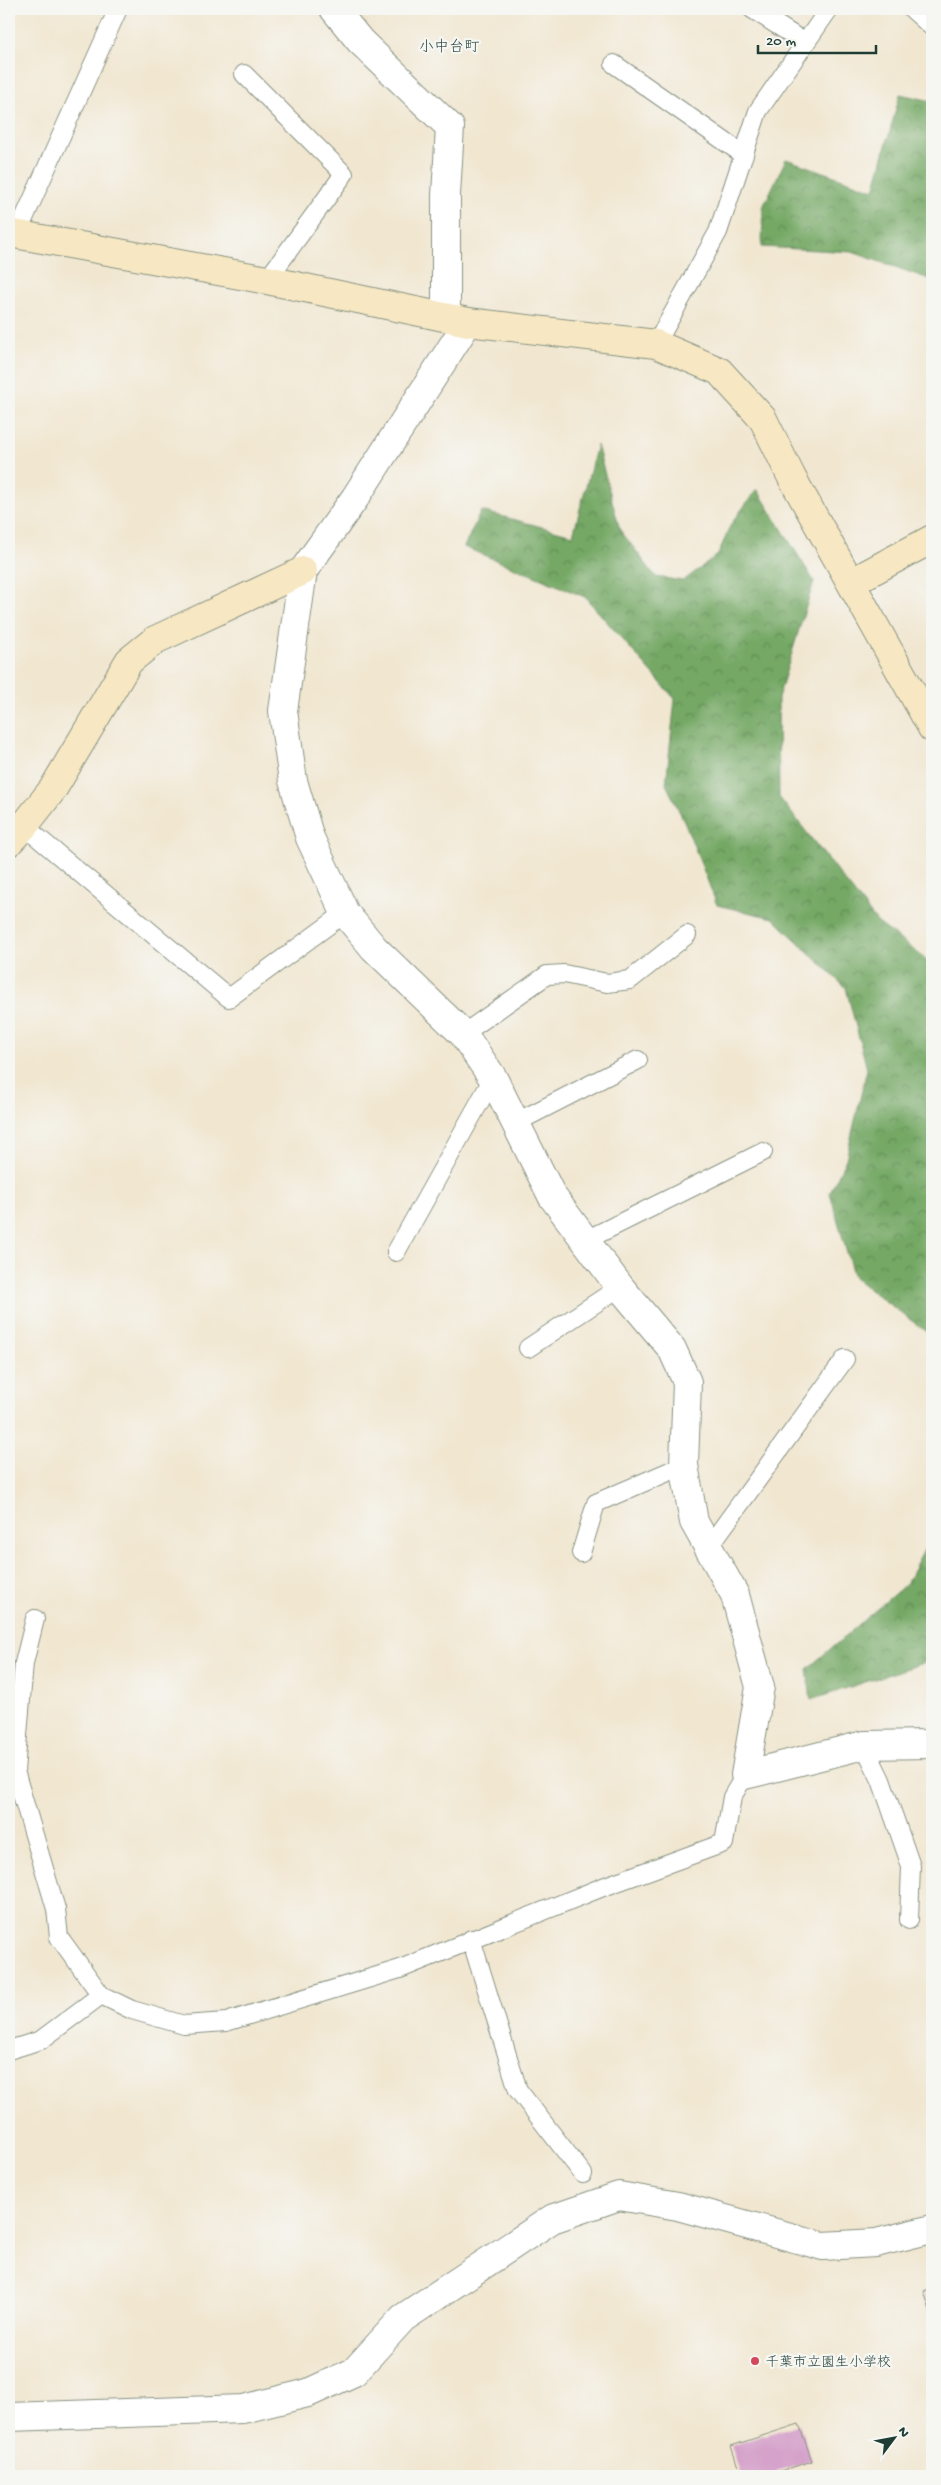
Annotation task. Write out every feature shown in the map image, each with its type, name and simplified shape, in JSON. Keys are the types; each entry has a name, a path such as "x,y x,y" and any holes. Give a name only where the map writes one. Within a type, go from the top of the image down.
{"street":[{"path":"334,9 360,41 450,127 446,195 457,320 355,498 303,571 283,711 293,781 310,838 346,912 374,948 463,1034 493,1078 552,1196 620,1288 672,1349 687,1382 684,1465 694,1522 735,1595 760,1687 745,1776 864,1744 932,1744"},
{"path":"13,233 266,280 457,320 656,344 719,372 763,419 791,476 932,728"},
{"path":"852,582 932,539"},
{"path":"17,834 53,789 129,661 155,640 303,571"},
{"path":"9,2417 243,2409 308,2393 354,2372 403,2318 552,2219 619,2196 678,2206 823,2246 876,2243 932,2229"}],"lane":[{"path":"13,233 118,9"},
{"path":"752,9 804,42"},
{"path":"656,344 718,232 758,111 804,42 829,9"},
{"path":"912,9 932,27"},
{"path":"614,64 744,155"},
{"path":"244,74 344,174 266,280"},
{"path":"17,834 229,998 346,912"},
{"path":"463,1034 547,975 564,974 607,982 630,980 687,935"},
{"path":"514,1123 638,1060"},
{"path":"396,1252 493,1078"},
{"path":"586,1240 762,1152"},
{"path":"528,1348 620,1288"},
{"path":"708,1548 845,1360"},
{"path":"581,1553 596,1502 684,1465"},
{"path":"35,1619 24,1663 15,1771 56,1909 59,1937 101,1995 132,2010 184,2025 226,2022 400,1969 471,1939 724,1843 732,1796 745,1776"},
{"path":"864,1744 881,1780 911,1866 909,1920"},
{"path":"471,1939 518,2090 583,2174"},
{"path":"9,2050 41,2040 101,1995"}],"green space":[{"path":"900,94 932,101 932,280 852,252 762,247 763,207 786,159 874,190"},
{"path":"597,445 620,530 656,577 683,581 718,555 731,524 757,489 814,581 778,698 779,797 877,922 932,964 932,1336 854,1278 830,1193 846,1159 867,1069 846,988 773,918 717,905 685,823 666,784 675,699 585,597 464,547 481,511 573,535"},
{"path":"932,1535 932,1660 811,1700 807,1669 906,1584"}],"building":[{"path":"932,2288 932,2317 924,2291"},
{"path":"799,2424 812,2461 764,2476 741,2476 731,2446"}],"place":[{"name":"千葉市立園生小学校","path":"755,2361"}],"district":[{"name":"小中台町","path":"449,46"}]}
